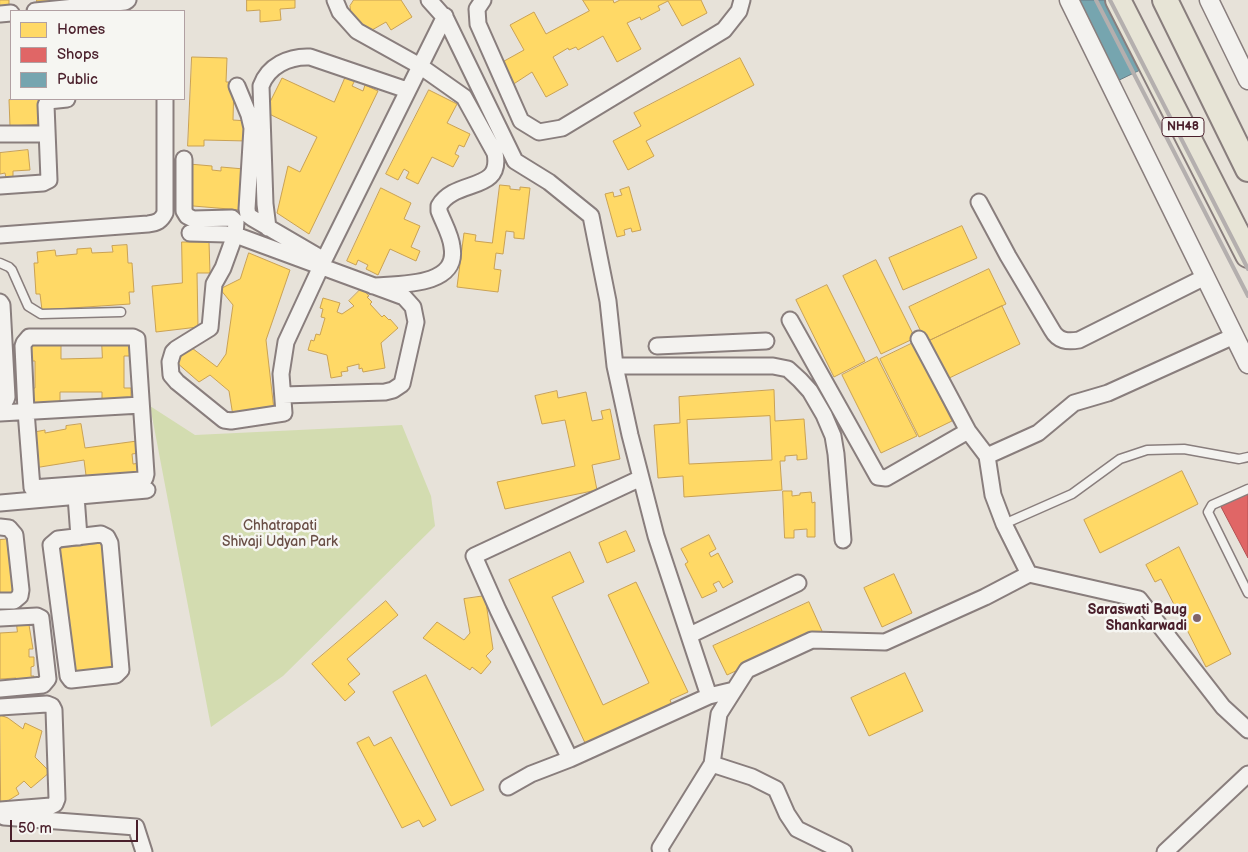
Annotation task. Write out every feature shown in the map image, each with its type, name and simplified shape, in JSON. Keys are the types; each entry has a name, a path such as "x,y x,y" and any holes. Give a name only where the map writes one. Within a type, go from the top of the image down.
{"highway":[{"name":"NH48","path":"1118,0 1248,255"},
{"name":"NH48","path":"1165,0 1248,169"}],"street":[{"path":"45,10 125,2 128,0"},
{"path":"335,0 340,12 356,31 420,66 464,97 495,153 496,167 490,177 481,182 450,192 439,206 439,211 452,247 452,261 447,270 440,276 429,280 373,286"},
{"path":"429,0 444,16 515,161 549,182 592,216 608,301 615,366 630,435 658,545 690,635 709,696"},
{"path":"482,0 477,10 478,24 521,121 538,132 562,128 724,30 739,11 742,0"},
{"path":"1068,0 1248,364"},
{"path":"1209,0 1248,80"},
{"path":"184,159 185,214 193,219 234,219 236,222 235,235 223,268 214,284 211,324 206,331 179,346 173,352 170,362 171,375 182,388 221,419 227,421 284,413 281,374 286,342 444,16"},
{"path":"268,228 265,204 261,86 266,74 289,59 299,57 310,58 407,90"},
{"path":"237,86 249,115 252,128 247,212 249,217 323,263"},
{"path":"0,186 43,183 49,180 46,105 48,101 58,100"},
{"path":"0,235 148,224 155,223 162,218 165,213 165,100"},
{"path":"0,134 40,133 40,175 0,179"},
{"path":"979,202 1055,336 1062,340 1070,342 1079,340 1205,276"},
{"path":"190,233 235,235 323,263 373,286 404,297 413,307 416,322 402,384 394,390 386,392 283,396"},
{"path":"0,302 2,305 7,397 6,400 0,402"},
{"path":"790,320 878,477 886,478 968,432"},
{"path":"987,456 1038,433 1074,403 1108,393 1234,336"},
{"path":"32,337 135,338 138,344 141,405 145,478 141,480 33,488 30,484 23,346 25,340 32,337"},
{"path":"919,339 968,432 987,456 993,495 1004,524 1029,574"},
{"path":"657,346 766,341"},
{"path":"714,344 715,366"},
{"path":"615,366 773,366 788,370 810,391 824,414 833,436 843,540"},
{"path":"0,413 141,405"},
{"path":"570,759 474,556 641,478"},
{"path":"0,503 147,490"},
{"path":"76,496 79,537"},
{"path":"0,527 9,528 15,535 21,590 20,596 14,601 0,601"},
{"path":"101,534 107,537 110,543 122,668 116,674 73,680 68,676 50,548 53,542 58,539 79,537 101,534"},
{"path":"661,852 660,848 712,764 719,714 747,670 812,640 885,642 985,597 1029,574 1139,599 1223,707 1248,730"},
{"path":"690,635 798,583"},
{"path":"0,618 37,616 41,618 48,679 43,685 0,688"},
{"path":"508,787 531,774 570,759 709,696 734,690"},
{"path":"0,708 48,704 52,706 54,714 57,799 51,806 0,810"},
{"path":"712,764 752,778 776,789 787,814 797,829 844,852"},
{"path":"1165,852 1248,774"},
{"path":"0,817 136,827 144,852"}],"lane":[{"path":"0,263 12,270 28,306 41,314 121,312"},
{"path":"1004,524 1072,494 1120,459 1147,450 1184,450 1239,459 1248,457"},
{"path":"1248,488 1212,506 1208,512 1248,592"}],"green space":[{"name":"Chhatrapati Shivaji Udyan Park","path":"150,406 195,435 402,425 431,496 435,526 283,676 211,727"}],"building: Homes":[{"path":"0,0 9,0 9,7 0,8"},
{"path":"37,0 93,0 37,4"},
{"path":"247,0 295,0 295,8 280,9 281,20 260,22 260,10 247,11"},
{"path":"354,0 401,0 412,17 391,30 386,22 372,30 366,30 351,15 350,6"},
{"path":"583,0 613,0 614,3 620,0 701,0 707,13 682,26 668,1 658,6 660,10 641,20 640,17 627,23 641,49 617,62 603,36 578,50 576,47 569,50 568,48 553,57 568,85 546,97 532,72 509,87 497,65 524,50 510,25 534,12 546,34 589,11"},
{"path":"192,57 227,58 226,82 234,82 233,120 248,121 247,141 204,140 204,146 188,146"},
{"path":"740,58 754,85 646,141 654,156 628,170 613,141 641,126 634,113"},
{"path":"346,76 355,80 352,86 363,91 365,85 378,91 309,234 277,213 288,166 300,172 317,137 265,112 282,78 334,102"},
{"path":"429,90 457,104 447,123 470,134 464,147 459,145 455,154 459,156 453,167 432,157 418,184 406,178 409,172 404,169 398,180 386,174"},
{"path":"9,100 42,100 43,124 10,126"},
{"path":"28,150 30,170 13,171 13,177 6,178 5,173 0,174 0,153"},
{"path":"189,164 212,166 212,170 221,171 221,167 244,169 241,210 193,206"},
{"path":"500,185 520,190 520,187 530,188 524,239 514,238 514,232 506,231 503,254 496,253 494,269 501,270 498,292 457,287 464,233 476,235 475,241 492,243"},
{"path":"629,187 641,230 632,232 631,228 624,230 625,235 617,237 605,194 613,192 614,197 622,195 620,190"},
{"path":"381,188 411,203 404,219 420,226 411,247 420,251 416,261 390,249 378,275 366,269 368,265 358,260 356,265 347,261"},
{"path":"962,226 977,258 903,290 889,258"},
{"path":"182,242 209,242 210,273 197,273 198,327 156,332 152,286 182,283"},
{"path":"127,245 128,263 132,263 134,292 129,292 130,304 42,310 40,294 36,294 34,263 38,263 37,252 55,250 56,256 77,254 77,249 91,248 92,253 113,252 112,246"},
{"path":"249,253 290,270 266,340 274,410 233,416 229,391 210,375 199,382 176,362 188,345 217,367 226,354 233,305 220,289 240,279"},
{"path":"876,260 915,338 881,354 843,276"},
{"path":"989,269 1006,304 926,342 909,307"},
{"path":"827,285 865,361 834,377 796,300"},
{"path":"362,288 372,302 370,304 382,317 384,315 390,319 398,328 381,343 385,368 363,372 362,368 359,369 359,364 347,367 348,371 341,372 342,376 331,378 327,355 308,350 311,340 314,341 316,334 320,335 325,318 321,317 323,309 320,308 323,298 340,303 337,312 342,314 354,306 349,301"},
{"path":"1002,306 1020,344 943,381 925,343"},
{"path":"102,342 132,342 131,356 124,356 124,388 131,388 131,404 102,404 102,392 60,392 60,407 29,407 29,389 35,388 35,361 29,361 29,344 61,344 61,359 102,358"},
{"path":"913,343 952,421 919,437 880,359"},
{"path":"877,357 917,436 881,453 842,375"},
{"path":"774,390 775,421 804,419 807,459 797,460 797,455 785,456 785,461 780,461 782,490 684,497 683,476 658,478 654,425 680,423 679,397","holes":["770,416 772,460 689,464 687,420"]},
{"path":"557,391 558,398 586,392 592,421 603,419 601,411 610,409 620,459 592,465 597,490 505,509 497,482 575,466 565,420 542,424 535,396"},
{"path":"81,424 85,448 137,441 139,453 132,454 133,464 140,463 142,476 87,483 84,460 34,468 29,433 45,430 45,433 66,429 66,426"},
{"path":"1182,471 1198,504 1100,553 1084,520"},
{"path":"783,491 792,491 792,496 811,492 812,503 815,502 815,537 807,537 807,529 794,530 794,538 785,538"},
{"path":"626,531 635,551 607,563 599,543"},
{"path":"709,535 716,549 709,553 711,557 718,553 733,582 723,588 719,581 713,584 717,591 702,598 685,564 688,562 681,549"},
{"path":"12,539 17,597 0,595 0,540"},
{"path":"104,543 119,669 72,675 57,549"},
{"name":"Saraswati Baug Shankarwadi","path":"1179,547 1231,654 1206,667 1161,579 1155,582 1146,565"},
{"path":"570,552 584,582 552,597 603,705 649,683 608,595 636,582 688,692 670,700 672,705 586,745 509,580"},
{"path":"894,574 912,613 882,627 864,588"},
{"path":"485,596 493,649 486,656 491,662 481,674 472,667 470,670 423,638 437,622 464,640 470,633 464,599"},
{"path":"386,601 398,615 347,659 360,674 348,684 355,692 345,701 312,664"},
{"path":"809,602 822,631 727,675 713,646"},
{"path":"17,625 29,625 33,649 29,649 29,657 34,657 31,676 34,676 34,680 16,681 16,678 0,679 0,633 17,632"},
{"path":"905,673 923,711 869,736 851,698"},
{"path":"426,675 484,790 451,806 393,692"},
{"path":"0,715 8,718 23,729 25,723 42,731 35,757 50,772 31,788 24,781 16,788 19,794 1,805"},
{"path":"369,737 374,746 391,737 436,820 423,827 419,820 402,828 357,743"}],"building: Shops":[{"path":"1248,491 1248,558 1220,505"}],"building: Public":[{"path":"1070,0 1132,0 1161,60 1111,84"}],"railway":[{"path":"1096,0 1248,296"},
{"path":"1110,0 1248,269"}],"place":[{"name":"Saraswati Baug Shankarwadi","path":"1197,618"}]}
